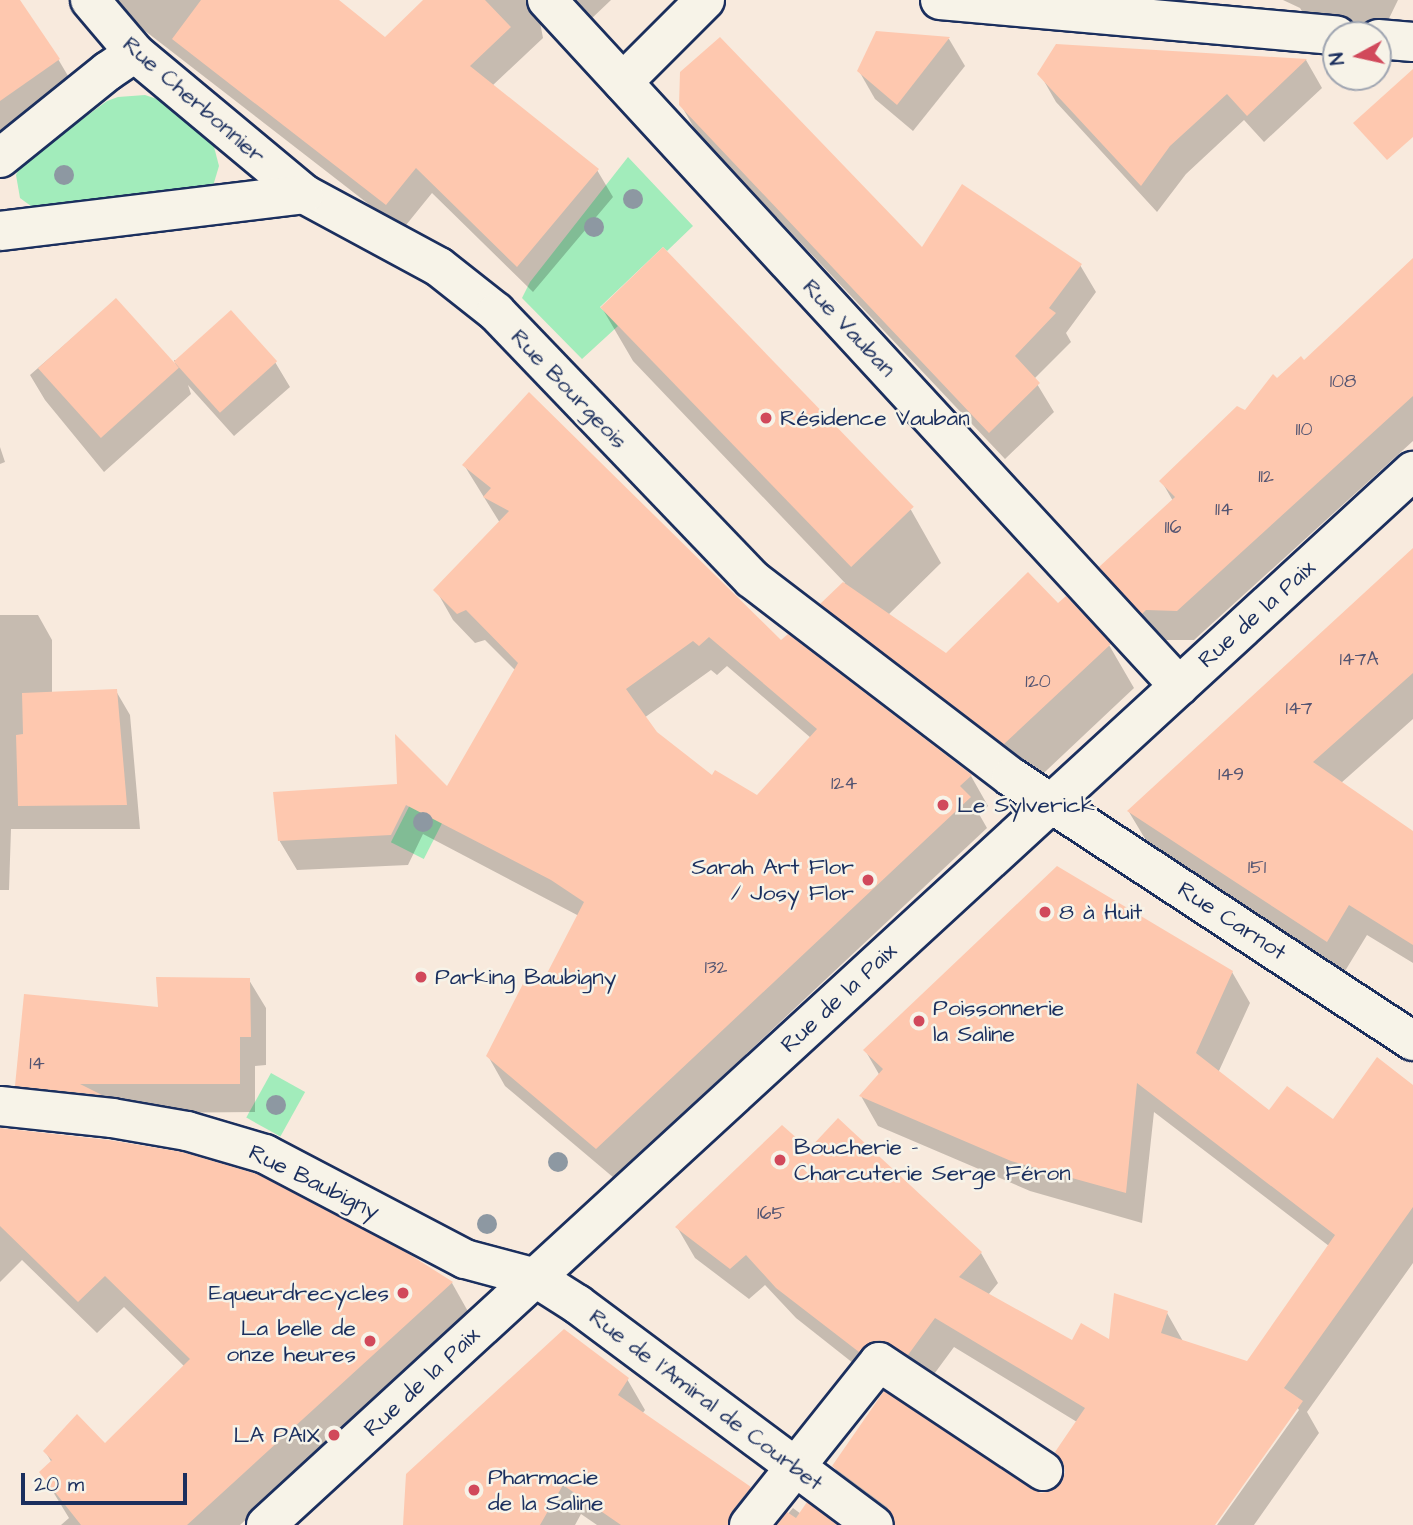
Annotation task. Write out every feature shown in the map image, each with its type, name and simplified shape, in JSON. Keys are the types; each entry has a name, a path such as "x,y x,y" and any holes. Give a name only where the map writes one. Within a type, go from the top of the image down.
{"street":[{"name":"Rue Cherbonnier","path":"90,0 135,54 304,194"},
{"name":"Rue Vauban","path":"547,0 1179,685"},
{"path":"623,82 705,0"},
{"path":"940,0 1322,34"},
{"path":"1392,41 1413,43"},
{"path":"0,158 107,71 135,54"},
{"path":"0,231 304,194"},
{"name":"Rue Bourgeois","path":"304,194 439,267 496,313 752,579 990,762 1050,804"},
{"name":"Rue de la Paix","path":"266,1525 1413,471"},
{"name":"Rue Carnot","path":"1050,804 1413,1041"},
{"name":"Rue Baubigny","path":"0,1106 112,1118 187,1131 265,1154 465,1259 536,1278"},
{"name":"Rue de l'Amiral de Courbet","path":"536,1278 577,1304 874,1525"},
{"path":"749,1525 779,1484 796,1468 879,1362 1043,1471"}],"green space":[{"path":"145,95 157,99 213,143 219,166 213,186 203,191 35,209 20,198 16,175 21,164 107,101 118,97"},
{"path":"628,157 693,226 667,251 663,247 600,307 618,326 582,359 522,298 530,282"},
{"path":"419,787 452,804 424,859 391,842"},
{"path":"271,1073 305,1092 280,1137 246,1118"}],"building":[{"path":"0,0 20,0 60,59 0,101"},
{"path":"201,0 339,0 385,37 423,0 485,0 511,27 470,66 599,169 517,267 416,168 386,205 172,39"},
{"path":"876,31 950,37 897,105 857,71"},
{"path":"720,37 922,247 962,184 1082,264 1049,308 1056,313 1015,356 1040,383 989,433 679,105 680,72"},
{"path":"1056,44 1307,59 1247,116 1227,94 1170,146 1141,186 1037,74"},
{"path":"1413,69 1413,137 1387,160 1353,123 1389,91 1392,91 1392,88"},
{"name":"Résidence Vauban","path":"663,247 914,507 851,567 600,307"},
{"path":"1413,258 1413,396 1177,611 1146,610 1142,614 1099,567 1175,497 1159,481 1237,406 1245,410 1273,374 1277,378 1301,356 1304,360"},
{"path":"116,298 179,368 101,438 38,368"},
{"path":"231,310 277,361 220,413 174,362"},
{"path":"529,392 781,640 788,634 972,775 960,786 971,797 596,1149 486,1056 527,976 542,983 584,902 551,880 406,805 391,835 278,841 273,792 397,784 395,734 447,786 518,663 466,610 457,614 433,590 509,511 483,497 491,488 462,465","holes":["709,637 817,729 757,795 715,770 712,775 657,732 626,689 693,641 699,646"]},
{"path":"1413,548 1413,673 1313,762 1413,831 1413,945 1349,905 1327,942 1127,811"},
{"path":"1028,572 1058,603 1066,596 1111,644 1004,744 820,604 843,582 946,653"},
{"path":"117,689 127,805 18,806 16,735 23,734 22,693"},
{"path":"1057,866 1233,971 1196,1053 1269,1110 1287,1086 1333,1119 1377,1057 1413,1085 1413,1207 1284,1388 1303,1401 1215,1525 895,1525 887,1507 832,1466 884,1391 1041,1493 1052,1491 1062,1482 1065,1472 1063,1462 1055,1452 1085,1408 935,1318 908,1355 880,1340 870,1342 859,1352 776,1288 746,1255 730,1269 675,1227 782,1125 809,1149 838,1118 982,1252 959,1277 1072,1340 1081,1323 1109,1339 1114,1293 1168,1311 1161,1333 1247,1361 1335,1235 1137,1083 1126,1193 1011,1161 859,1096 883,1069 863,1050"},
{"path":"156,977 250,978 251,1037 240,1037 240,1084 80,1084 102,1095 15,1086 24,994 158,1007"},
{"path":"0,1128 109,1140 182,1152 257,1174 404,1251 453,1282 187,1525 81,1525 39,1472 52,1460 43,1451 77,1414 105,1443 190,1359 105,1276 78,1302 0,1226"},
{"path":"564,1329 629,1378 618,1395 751,1487 732,1511 728,1525 621,1525 563,1485 540,1525 403,1525 406,1474"},
{"path":"807,1502 837,1525 777,1525 787,1512 796,1518"}],"place":[{"name":"Résidence Vauban","path":"766,418"},
{"name":"Le Sylverick","path":"943,805"},
{"name":"Sarah Art Flor / Josy Flor","path":"868,880"},
{"name":"8 à Huit","path":"1045,912"},
{"name":"Parking Baubigny","path":"421,977"},
{"name":"Poissonnerie la Saline","path":"919,1021"},
{"name":"Boucherie - Charcuterie Serge Féron","path":"780,1160"},
{"name":"Equeurdrecycles","path":"403,1293"},
{"name":"La belle de onze heures","path":"370,1341"},
{"name":"LA PAIX","path":"334,1435"},
{"name":"Pharmacie de la Saline","path":"474,1490"}]}
